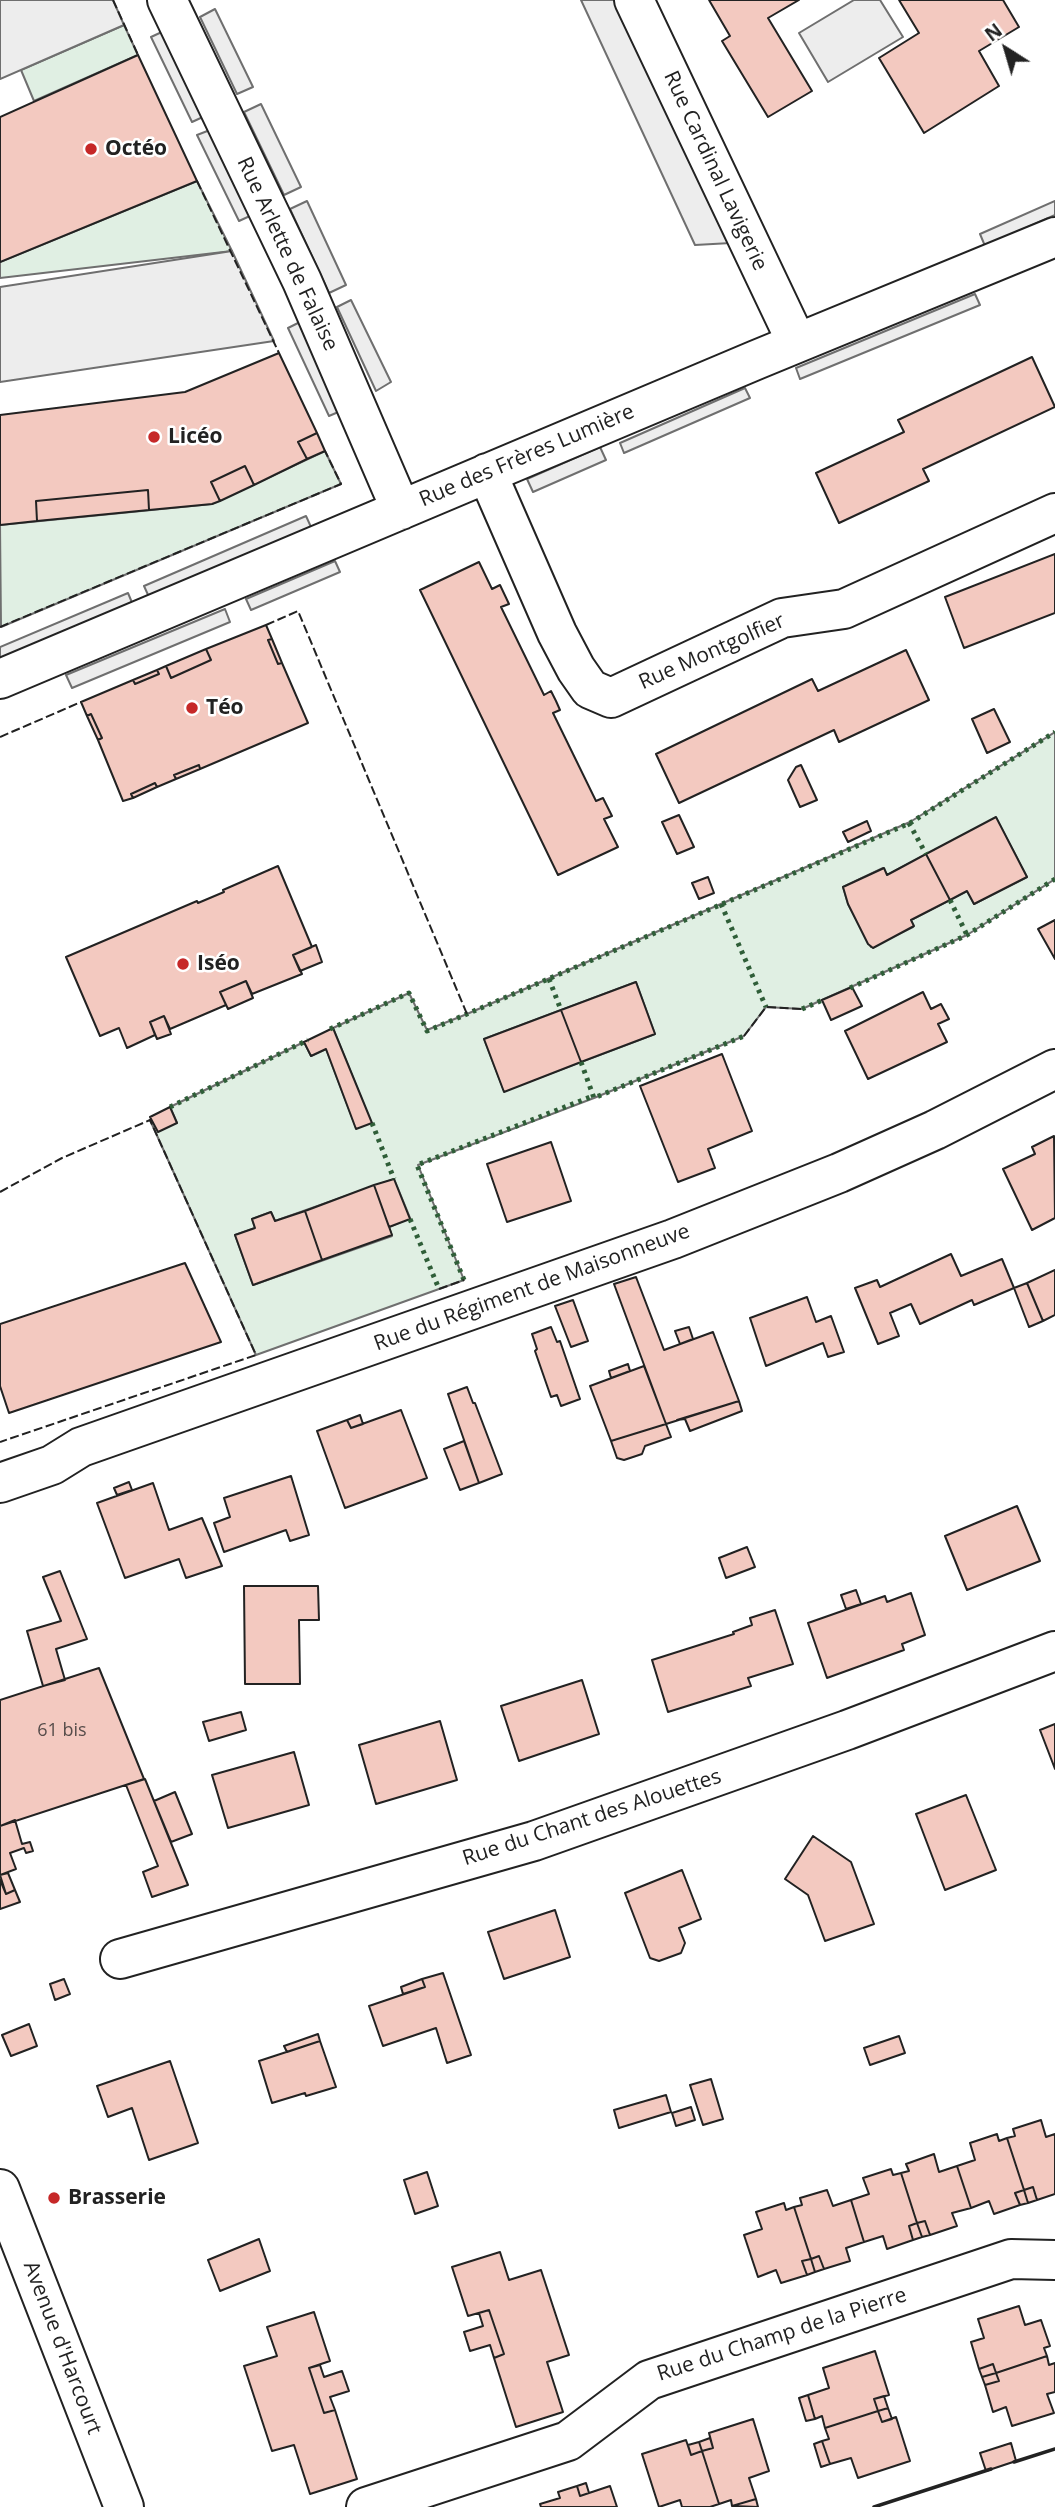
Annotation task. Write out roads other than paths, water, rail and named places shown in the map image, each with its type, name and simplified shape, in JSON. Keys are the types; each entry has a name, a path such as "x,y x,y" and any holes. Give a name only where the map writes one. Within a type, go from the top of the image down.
{"street":[{"name":"Rue Arlette de Falaise","path":"167,0 302,281 401,510"},
{"name":"Rue Cardinal Lavigerie","path":"634,0 797,342"},
{"name":"Rue des Frères Lumière","path":"0,679 797,342 1055,237"},
{"name":"Rue Montgolfier","path":"487,473 556,633 590,689 611,698 782,618 844,609 1055,513"},
{"name":"Rue du Régiment de Maisonneuve","path":"8,1480 52,1465 81,1447 685,1235 851,1168 1055,1069"},
{"name":"Rue du Chant des Alouettes","path":"120,1959 534,1840 847,1730 1055,1651"},
{"name":"Avenue d'Harcourt","path":"0,2189 124,2507"},
{"name":"Rue du Champ de la Pierre","path":"366,2507 568,2441 649,2380 1011,2259 1055,2260"}],"place":[{"name":"Octéo","path":"91,149"},
{"name":"Licéo","path":"154,437"},
{"name":"Téo","path":"192,708"},
{"name":"Iséo","path":"183,964"},
{"name":"Brasserie","path":"54,2198"}]}
